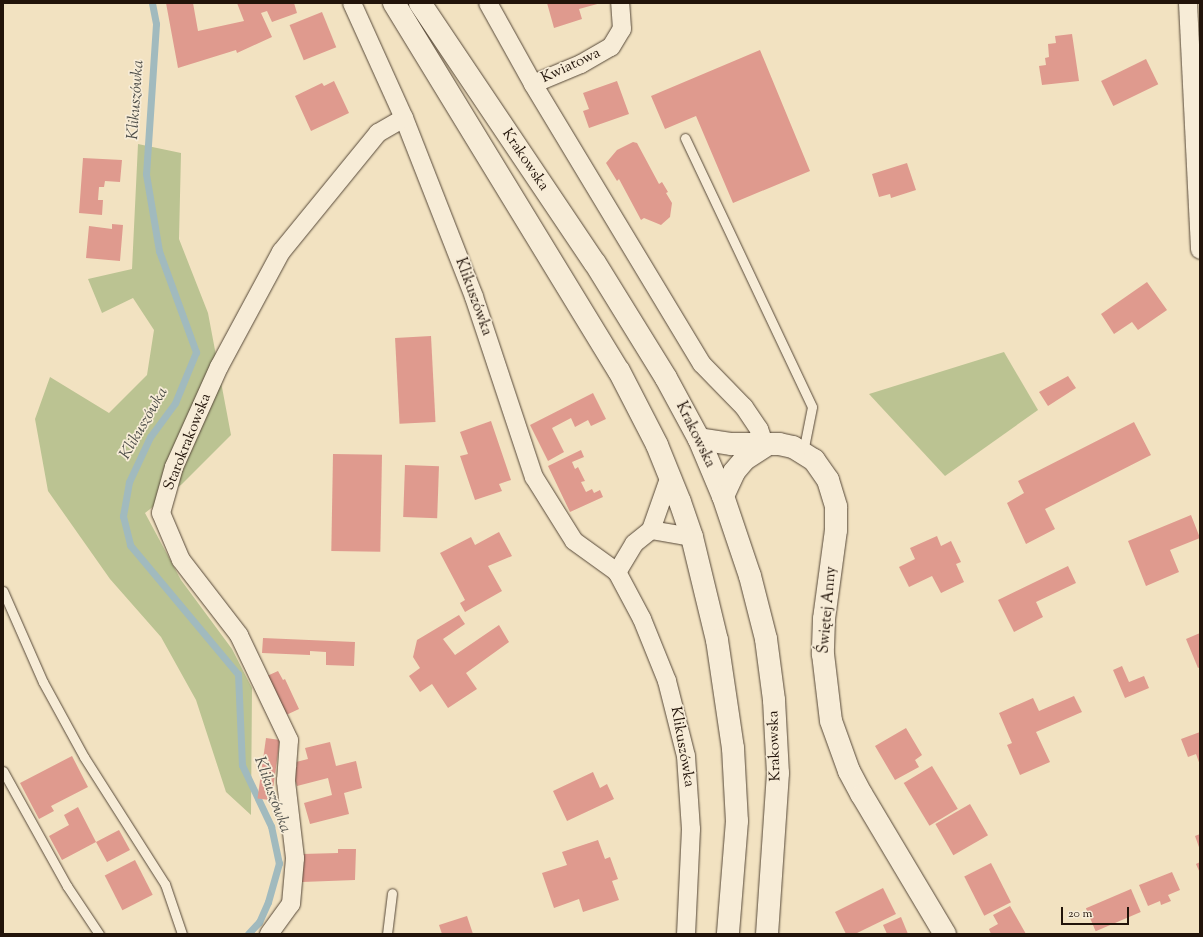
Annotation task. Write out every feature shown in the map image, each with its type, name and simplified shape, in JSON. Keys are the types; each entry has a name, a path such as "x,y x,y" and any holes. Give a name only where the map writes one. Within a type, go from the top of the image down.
{"main road":[{"name":"Krakowska","path":"394,3 615,364 657,445 692,537 724,679 733,748 737,821 728,934"},
{"name":"Krakowska","path":"420,3 595,263 666,378 699,439 723,496 750,576 766,639 774,700 777,780 767,934"},
{"name":"Świętej Anny","path":"699,439 765,446 779,444 803,452 822,469 833,491 836,507 836,530 823,641 826,691 835,736 862,795 945,934"},
{"path":"723,496 734,472 744,459 765,446"}],"street":[{"name":"Klikuszówka","path":"352,3 404,118 474,297 534,477 574,541 617,572 642,619 667,681 686,756 691,829 686,934"},
{"path":"488,3 532,84 702,364 744,407 759,429 765,446"},
{"name":"Kwiatowa","path":"532,84 581,64 610,47 622,29 620,3"},
{"path":"1188,3 1198,175 1200,250"},
{"name":"Starokrakowska","path":"269,934 291,904 295,858 286,781 289,740 239,635 181,560 161,513 174,467 218,367 281,252 378,133 404,118"},
{"path":"617,572 634,544 650,530 670,476"},
{"path":"650,530 692,537"}],"lane":[{"path":"685,138 812,407 803,452"},
{"path":"3,592 43,682 84,757 165,884 182,934"},
{"path":"3,771 67,886 99,934"},
{"path":"387,934 392,893"}],"green space":[{"path":"138,144 181,153 179,239 208,313 231,435 182,484 145,513 181,580 232,649 252,688 251,815 226,792 196,700 161,637 110,579 48,491 35,419 50,377 109,413 147,375 154,330 133,298 102,313 88,279 132,269"},
{"path":"1004,352 1038,410 945,476 869,394"}],"building":[{"path":"166,3 193,3 198,31 244,21 237,3 294,3 297,13 272,22 267,11 261,13 272,37 237,53 236,50 178,68"},
{"path":"547,3 601,3 579,9 582,19 554,28"},
{"path":"322,12 336,47 304,60 290,25"},
{"path":"1072,34 1079,81 1042,85 1039,66 1046,65 1045,58 1049,57 1048,44 1056,43 1055,36"},
{"path":"760,50 810,171 733,203 696,116 665,129 651,96"},
{"path":"1146,59 1158,84 1113,106 1101,81"},
{"path":"334,81 349,113 311,131 295,96 322,83 324,86"},
{"path":"617,81 629,114 589,128 583,111 589,109 583,93"},
{"path":"633,142 637,143 659,184 662,182 672,203 670,217 661,225 644,218 641,220 619,179 617,181 606,163 617,150"},
{"path":"83,158 122,160 120,182 105,181 104,187 99,187 98,200 103,200 102,215 79,213"},
{"path":"907,163 916,190 891,198 890,194 879,197 872,174"},
{"path":"112,224 123,225 120,261 86,258 89,226 112,229"},
{"path":"1147,282 1167,310 1138,330 1132,322 1114,334 1101,314"},
{"path":"431,336 436,422 400,424 395,338"},
{"path":"1068,376 1076,388 1048,406 1039,392"},
{"path":"593,393 606,419 591,426 588,420 575,427 571,418 552,428 564,452 548,461 530,425"},
{"path":"491,421 511,480 499,484 502,491 475,500 460,456 468,454 460,432"},
{"path":"1134,422 1151,455 1045,509 1055,529 1026,544 1007,503 1024,493 1018,481"},
{"path":"581,450 584,457 572,462 575,469 578,467 585,481 581,482 586,492 592,489 594,493 600,490 603,497 570,512 548,466"},
{"path":"333,454 382,455 380,552 331,551"},
{"path":"405,465 439,466 437,518 403,517"},
{"path":"1191,515 1200,538 1170,550 1179,572 1146,586 1128,541"},
{"path":"499,532 512,556 488,566 502,591 465,612 460,603 465,600 440,553 471,537 475,545"},
{"path":"937,536 941,546 951,541 961,562 956,564 964,582 941,593 932,576 909,587 899,567 915,559 910,548"},
{"path":"1068,566 1076,583 1036,602 1043,617 1014,632 998,600"},
{"path":"459,615 465,624 443,639 455,655 499,625 509,642 466,673 477,689 448,708 432,684 420,692 409,676 420,668 413,657 417,640"},
{"path":"1200,633 1200,667 1198,668 1186,639"},
{"path":"263,638 355,642 354,666 326,665 326,652 310,651 310,655 262,653"},
{"path":"1122,666 1129,682 1144,676 1149,688 1125,698 1113,670"},
{"path":"278,671 283,680 285,679 299,709 284,716 267,676"},
{"path":"1074,696 1082,712 1036,732 1050,762 1020,775 1007,745 1012,743 999,713 1033,698 1039,711"},
{"path":"906,728 922,755 915,760 919,767 895,780 875,746"},
{"path":"1200,732 1200,765 1196,754 1188,757 1181,739"},
{"path":"266,738 280,740 271,800 258,798"},
{"path":"330,742 336,766 356,761 362,788 344,793 349,814 310,824 304,803 332,795 328,778 297,786 292,769 297,767 296,762 308,759 305,748"},
{"path":"72,756 88,787 51,806 54,811 39,819 20,783"},
{"path":"932,766 958,809 929,826 904,783"},
{"path":"593,772 600,788 607,784 614,799 567,821 553,791"},
{"path":"970,804 988,835 953,855 935,824"},
{"path":"78,807 96,842 62,860 49,836 69,825 64,815"},
{"path":"119,830 130,850 107,862 96,842"},
{"path":"1200,834 1200,850 1195,836"},
{"path":"598,840 605,859 610,857 618,879 612,881 619,900 583,912 579,899 554,908 542,873 567,865 562,852"},
{"path":"338,849 356,849 355,880 302,882 302,854 338,853"},
{"path":"135,860 153,895 122,910 105,875"},
{"path":"1200,862 1200,873 1196,864"},
{"path":"991,863 1011,902 984,916 964,877"},
{"path":"1172,872 1180,890 1168,895 1171,901 1161,905 1160,901 1148,906 1139,885"},
{"path":"883,888 896,914 855,934 846,934 835,912"},
{"path":"1131,889 1141,912 1096,931 1086,908"},
{"path":"1010,906 1026,934 991,934 989,929 998,924 993,915"},
{"path":"467,916 473,934 442,934 439,925"},
{"path":"901,917 908,934 887,934 883,925"}],"waterway":[{"name":"Klikuszówka","path":"152,3 156,24 146,174 159,251 196,352 175,403 150,437 129,482 123,516 130,545 238,674 242,765 271,826 279,863 268,902 259,922 248,934"}]}
